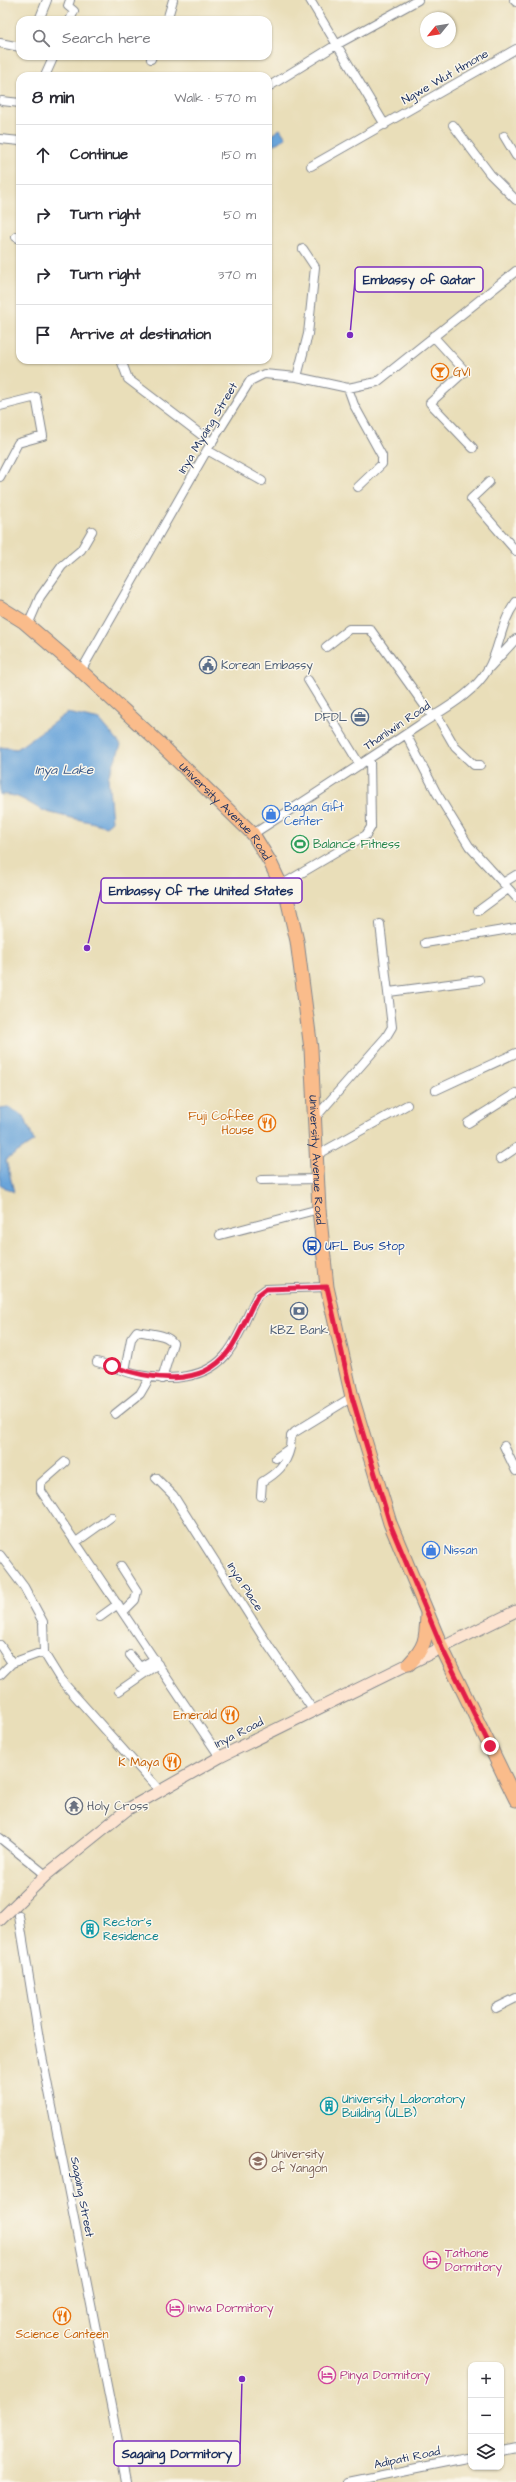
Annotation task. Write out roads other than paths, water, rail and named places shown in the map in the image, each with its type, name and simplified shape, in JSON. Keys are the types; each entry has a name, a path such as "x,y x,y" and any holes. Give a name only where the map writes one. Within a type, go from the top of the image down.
{"main road":[{"name":"University Avenue Road","path":"0,607 28,625 80,671 156,740 253,834 270,862 287,898 297,941 311,1049 319,1209 327,1287 352,1397 390,1524 442,1648 516,1800"},
{"path":"409,1664 420,1652 426,1642 427,1610"},
{"name":"Inya Road","path":"0,1920 46,1876 128,1809 220,1757 516,1611"}],"street":[{"path":"41,16 47,0"},
{"path":"70,0 68,6 74,11 72,16"},
{"path":"168,16 173,0"},
{"path":"310,0 384,125"},
{"path":"272,85 336,46 418,0"},
{"path":"0,43 16,46"},
{"name":"Ngwe Wut Hmone","path":"311,166 516,49"},
{"path":"47,72 52,60"},
{"path":"2,101 16,103"},
{"path":"453,125 490,174 516,200"},
{"path":"504,136 516,156"},
{"path":"0,139 16,141"},
{"path":"297,377 308,334 315,267 303,249"},
{"name":"Inya Myaing Street","path":"80,671 209,446 250,381 264,374 297,377 348,388 377,382 516,271"},
{"path":"433,336 465,371 430,402 473,448"},
{"path":"123,364 128,378 209,446 262,481"},
{"path":"348,388 354,405 382,456 382,464 358,487"},
{"path":"0,406 36,398 43,436 18,443 0,477"},
{"path":"489,482 471,499 516,551"},
{"path":"28,625 40,597 62,566 81,550 92,531"},
{"name":"Thanlwin Road","path":"253,834 370,759 469,691 488,669 499,635 510,610 516,602"},
{"path":"326,647 349,630 370,629 434,715 455,747 474,766 480,765"},
{"path":"488,669 516,639"},
{"path":"308,680 360,765"},
{"path":"406,734 436,792 469,846 516,897"},
{"path":"281,885 366,835 371,828 370,759"},
{"path":"478,911 516,875"},
{"path":"315,1118 386,1037 392,1027 380,924"},
{"path":"426,943 516,928"},
{"path":"389,992 479,980"},
{"path":"436,1090 516,1054"},
{"path":"468,1123 516,1093"},
{"path":"317,1155 408,1105"},
{"path":"500,1159 516,1148"},
{"path":"261,1180 318,1179"},
{"path":"220,1235 319,1209"},
{"path":"97,1362 125,1371 162,1379 192,1376 211,1367 227,1354 258,1295 266,1289 327,1287"},
{"path":"125,1371 131,1339 137,1332 162,1336 169,1338 173,1343 162,1379"},
{"path":"115,1414 140,1394 150,1377"},
{"path":"261,1496 262,1482 280,1469 288,1458 291,1436 295,1432 352,1397"},
{"path":"504,1446 516,1471"},
{"path":"276,1458 290,1448"},
{"path":"66,1462 41,1483 41,1491 220,1757"},
{"name":"Inya Place","path":"156,1478 173,1495 270,1648 314,1710"},
{"path":"76,1542 111,1517"},
{"path":"0,1555 24,1587 43,1622 44,1654 60,1679 160,1790"},
{"path":"120,1566 137,1591 135,1600 123,1612"},
{"path":"100,1617 118,1604"},
{"path":"0,1645 12,1663"},
{"path":"0,1675 12,1663 37,1654 44,1654"},
{"path":"130,1656 140,1667 156,1662"},
{"path":"119,1691 156,1662"},
{"path":"0,1838 46,1876"},
{"name":"Sagaing Street","path":"19,1916 41,2051 126,2482"},
{"path":"496,2008 516,1998"},
{"path":"504,2450 516,2448"},
{"name":"Adipati Road","path":"348,2482 468,2458"}],"water":[{"path":"280,129 286,138 273,145 272,134"},
{"name":"Inya Lake","path":"67,713 100,720 121,745 108,777 112,821 106,826 45,811 21,798 0,795 0,747 17,749"},
{"path":"8,1107 24,1116 34,1141 6,1160 14,1192 0,1185 0,1108"}],"place":[{"name":"Embassy of Qatar","path":"350,335"},
{"name":"GVI","path":"440,372"},
{"name":"Korean Embassy","path":"208,665"},
{"name":"DFDL","path":"360,717"},
{"name":"Bagan Gift Center","path":"271,814"},
{"name":"Balance Fitness","path":"300,844"},
{"name":"Embassy Of The United States","path":"87,948"},
{"name":"Fuji Coffee House","path":"267,1123"},
{"name":"UFL Bus Stop","path":"312,1246"},
{"name":"KBZ Bank","path":"299,1311"},
{"name":"Nissan","path":"431,1550"},
{"name":"Emerald","path":"230,1715"},
{"name":"K Maya","path":"172,1762"},
{"name":"Holy Cross","path":"74,1806"},
{"name":"Rector's Residence","path":"90,1929"},
{"name":"University Laboratory Building (ULB)","path":"329,2106"},
{"name":"University of Yangon","path":"258,2161"},
{"name":"Tathone Dormitory","path":"432,2260"},
{"name":"Inwa Dormitory","path":"175,2308"},
{"name":"Science Canteen","path":"62,2316"},
{"name":"Pinya Dormitory","path":"327,2375"},
{"name":"Sagaing Dormitory","path":"242,2379"}]}
